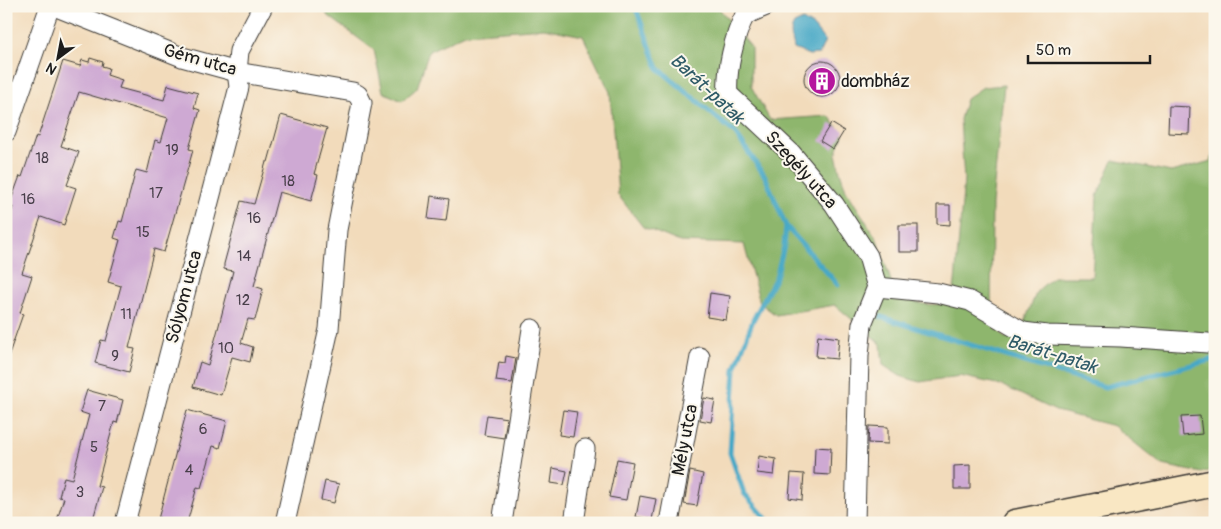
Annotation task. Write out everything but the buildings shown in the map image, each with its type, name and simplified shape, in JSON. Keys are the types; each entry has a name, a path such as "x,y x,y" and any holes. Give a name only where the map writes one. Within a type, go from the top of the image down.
{"main road":[{"path":"1016,523 1215,484"}],"street":[{"path":"6,132 50,6"},
{"name":"Gém utca","path":"54,6 182,57 237,72 352,92 358,95 362,103 337,230 329,329 285,523"},
{"name":"Sólyom utca","path":"125,523 239,87 237,72 239,51 263,6"},
{"path":"739,11 766,6"},
{"name":"Szegély utca","path":"739,11 728,94 792,154 834,204 868,256 877,287"},
{"path":"855,523 859,355 862,324 877,287 938,293 970,301 1024,332 1047,335 1121,337 1208,343"},
{"path":"502,523 532,329"},
{"name":"Mély utca","path":"670,523 700,357"},
{"path":"574,523 585,449"}],"green space":[{"path":"336,6 717,6 751,47 751,86 770,120 829,116 843,135 836,154 840,172 846,190 877,239 895,293 910,300 929,305 952,302 964,180 960,119 966,99 983,87 1004,85 992,204 991,323 1005,338 1022,328 1037,291 1053,277 1092,277 1097,196 1113,160 1171,172 1211,161 1215,145 1215,469 1202,473 1162,465 1114,426 1056,411 1001,385 960,376 920,382 900,376 883,365 881,344 835,305 776,315 760,303 744,244 680,242 643,227 618,195 610,92 583,36 544,28 465,34 429,51 417,88 402,101 383,92 374,50 326,14"}],"water":[{"path":"803,20 814,27 825,41 819,54 809,55 794,49 791,34 792,28 794,24"}],"waterway":[{"name":"Barát-patak","path":"635,6 658,68 735,133 765,176 786,226 838,285"},
{"path":"770,523 744,493 730,453 735,369 753,320 776,277 784,246 786,226"},
{"name":"Barát-patak","path":"881,317 1105,387 1215,359"}],"place":[{"name":"dombház","path":"822,81"}]}
